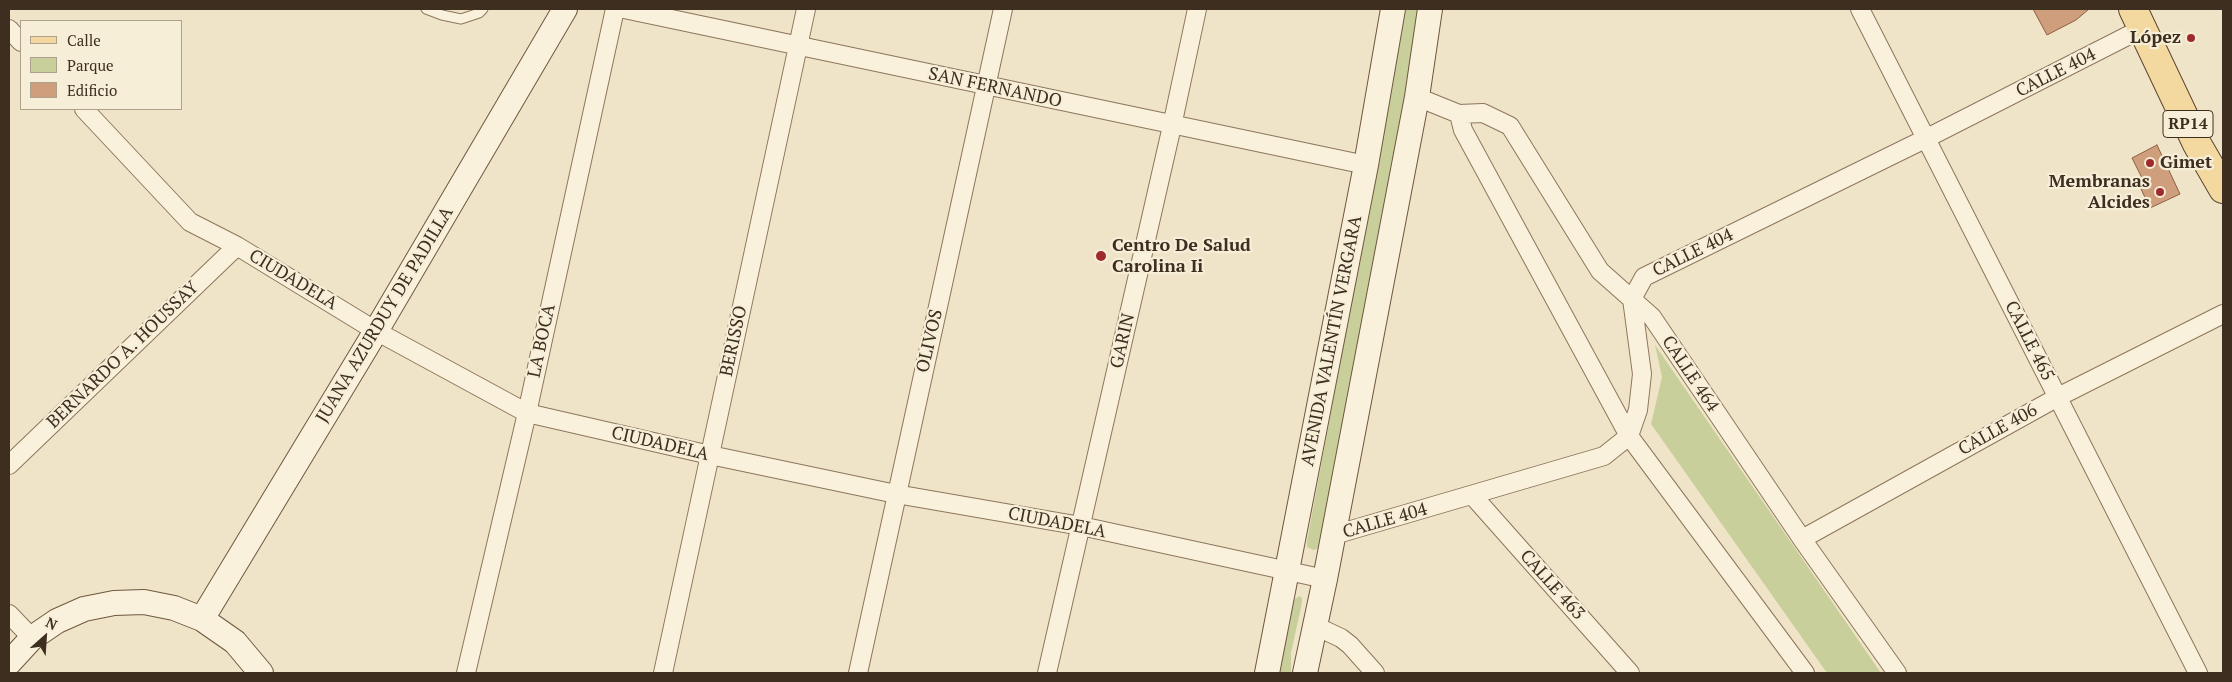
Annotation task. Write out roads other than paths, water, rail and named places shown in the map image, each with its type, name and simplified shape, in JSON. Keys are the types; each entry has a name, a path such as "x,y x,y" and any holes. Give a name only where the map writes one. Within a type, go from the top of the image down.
{"main road":[{"name":"RP14","path":"2138,19 2197,144 2223,188"},
{"name":"RP14","path":"2158,58 2223,156"}],"street":[{"name":"JUANA AZURDUY DE PADILLA","path":"202,619 376,331 565,9"},
{"name":"LA BOCA","path":"466,673 527,413 615,9"},
{"name":"SAN FERNANDO","path":"624,9 1172,126 1366,165"},
{"name":"BERISSO","path":"663,673 806,9"},
{"name":"OLIVOS","path":"858,673 1003,9"},
{"name":"GARIN","path":"1047,673 1197,9"},
{"name":"AVENIDA VALENTÍN VERGARA","path":"1267,673 1366,165 1394,9"},
{"path":"1305,673 1334,535 1417,97 1430,9"},
{"name":"CALLE 465","path":"1860,9 2198,673"},
{"name":"CALLE 404","path":"1632,299 1644,277 1926,138 2138,19"},
{"path":"9,29 20,41"},
{"name":"CALLE 464","path":"1417,97 1458,114 1483,112 1510,126 1600,271 1652,317 1802,540 1897,673"},
{"name":"CIUDADELA","path":"85,110 190,222 237,246 376,331 527,413 710,455 896,494 1081,526 1325,579"},
{"path":"1458,114 1462,130 1629,436 1805,673"},
{"name":"BERNARDO A. HOUSSAY","path":"9,464 237,246"},
{"path":"1629,436 1638,410 1642,374 1632,299"},
{"name":"CALLE 406","path":"1802,540 2058,397 2223,314"},
{"name":"CALLE 404","path":"1334,535 1473,496 1604,456 1629,436"},
{"name":"CALLE 463","path":"1473,496 1630,673"},
{"path":"9,663 32,638 66,617 84,609 114,603 144,602 174,608 202,619 235,642 261,673"},
{"path":"9,614 32,638"},
{"path":"1314,628 1333,633 1350,645 1375,673"}],"lane":[{"path":"426,9 461,19 479,13 483,9"}],"place":[{"name":"López","path":"2191,38"},
{"name":"Gimet","path":"2150,163"},
{"name":"Membranas Alcides","path":"2160,192"},
{"name":"Centro De Salud Carolina Ii","path":"1101,256"}]}
